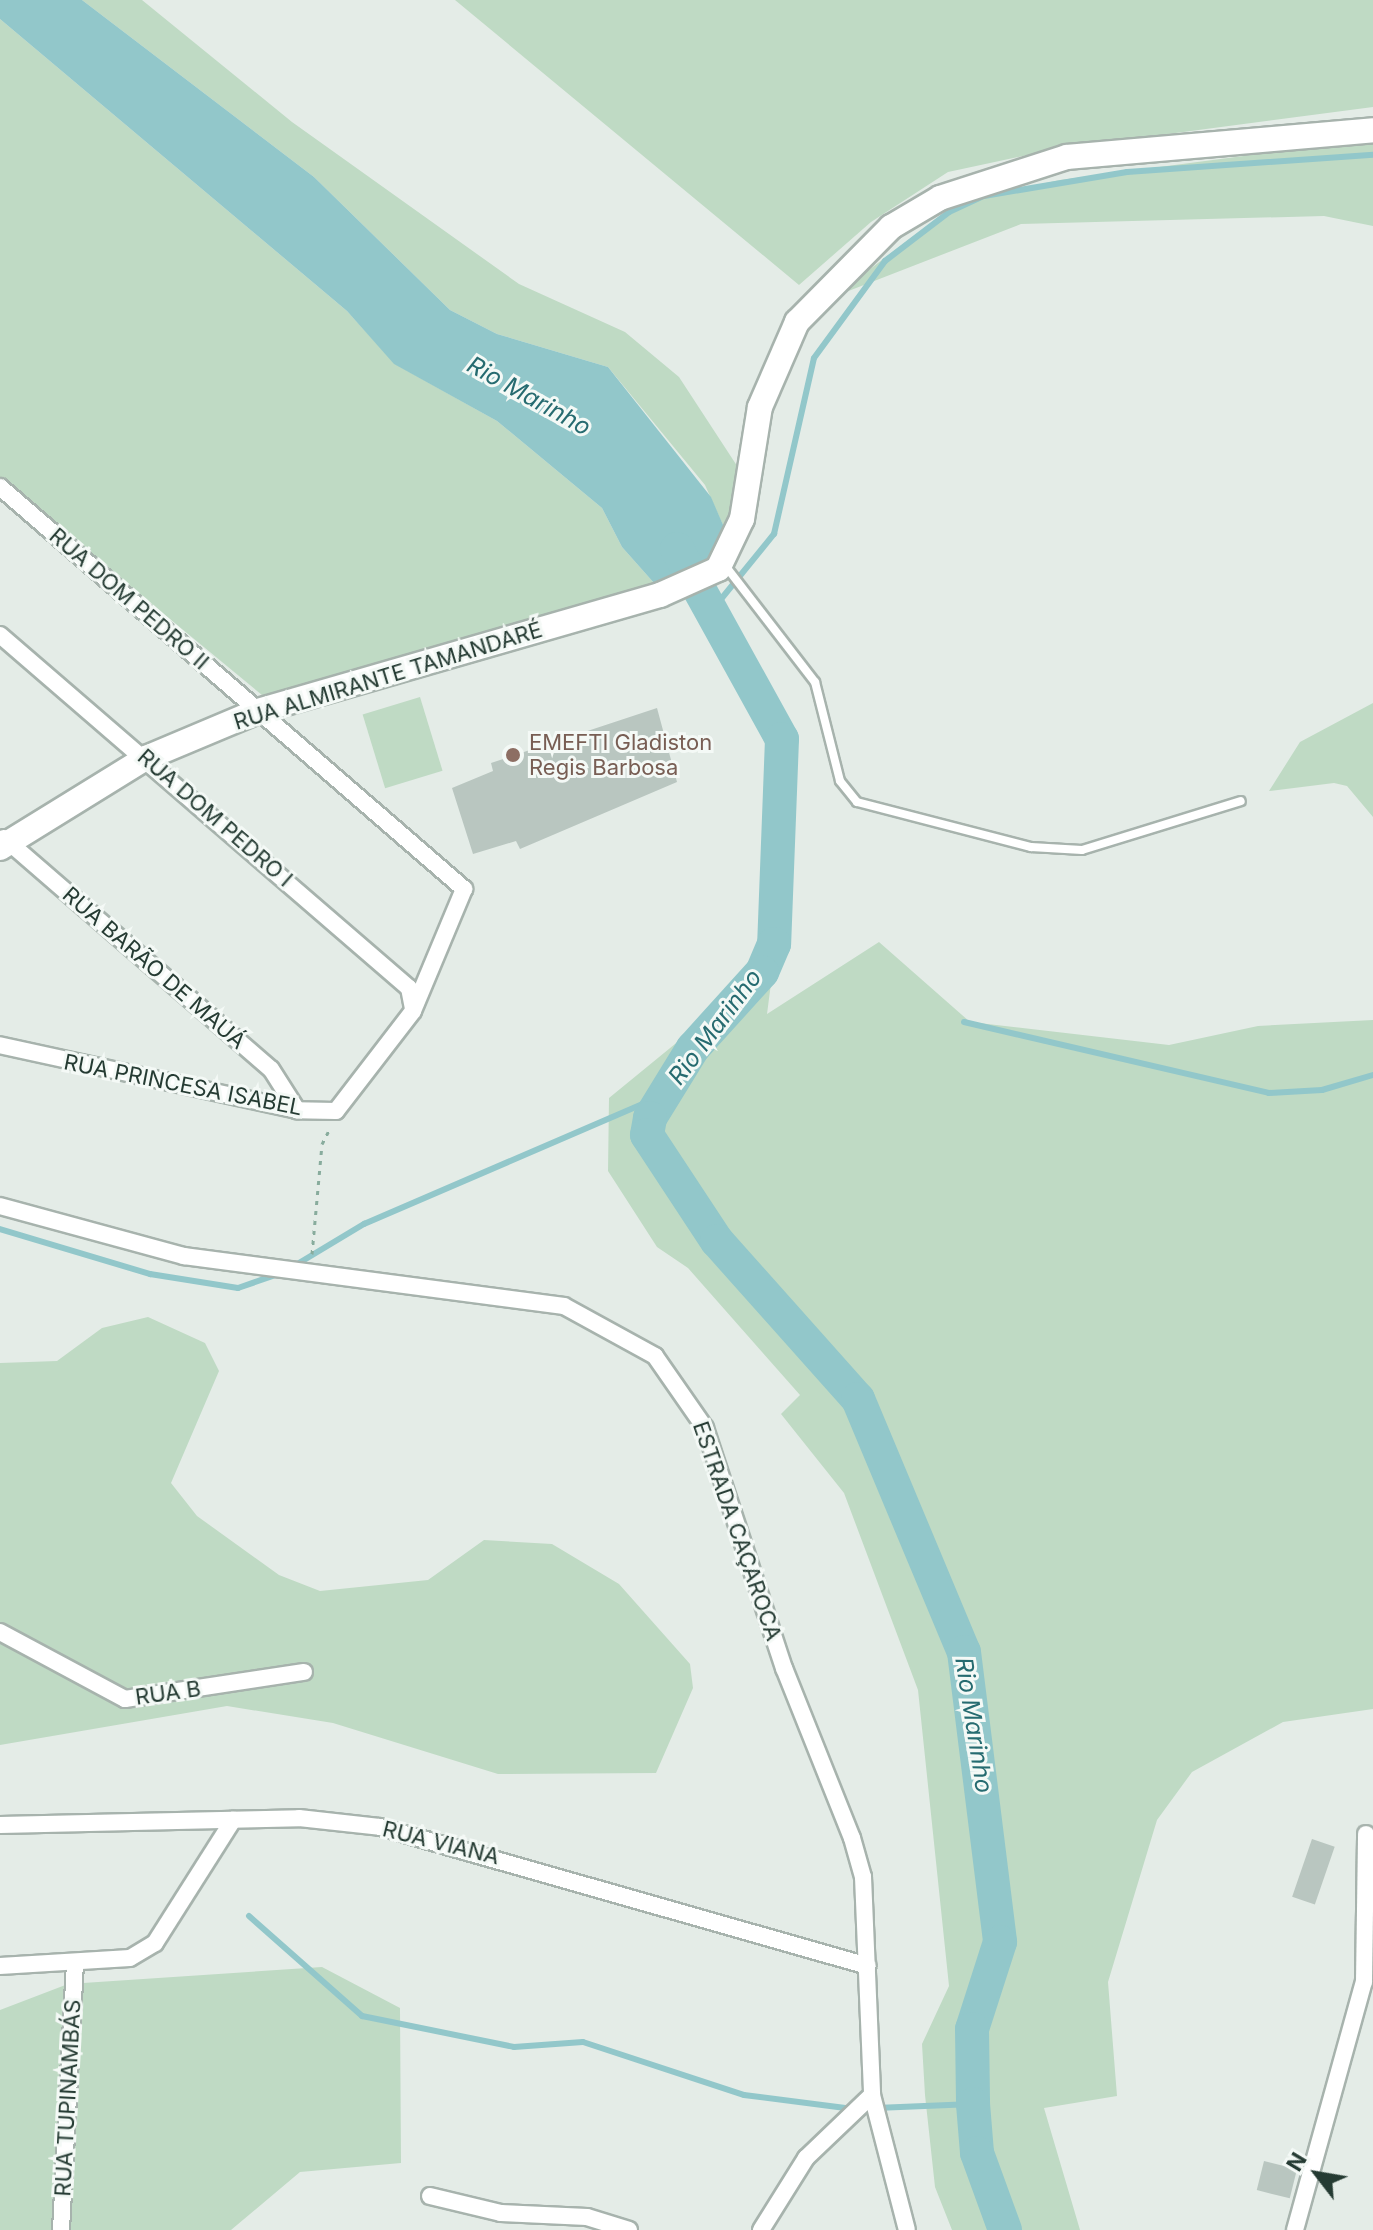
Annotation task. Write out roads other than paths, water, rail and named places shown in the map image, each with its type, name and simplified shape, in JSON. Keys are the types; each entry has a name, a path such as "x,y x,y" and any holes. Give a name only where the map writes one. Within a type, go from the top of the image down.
{"main road":[{"path":"721,566 742,519 775,361 822,290 891,227 989,177 1067,157 1373,130"},
{"name":"RUA ALMIRANTE TAMANDARÉ","path":"3,842 146,758 258,711 660,595 721,566"}],"street":[{"name":"RUA DOM PEDRO II","path":"0,487 464,889 413,1011"},
{"name":"RUA DOM PEDRO I","path":"0,635 409,988 413,1011"},
{"name":"RUA BARÃO DE MAUÁ","path":"3,842 254,1054 297,1110"},
{"name":"RUA PRINCESA ISABEL","path":"0,1045 297,1110 342,1107 413,1011"},
{"name":"ESTRADA CAÇAROCA","path":"0,1206 184,1256 564,1306 628,1336 683,1389 726,1484 784,1668 852,1838 863,1877 872,2095 907,2230"},
{"name":"RUA B","path":"0,1632 125,1699 304,1672"},
{"name":"RUA VIANA","path":"0,1825 233,1820 380,1827 868,1966"},
{"path":"0,1966 75,1965 130,1958 155,1943 233,1820"},
{"path":"1295,2230 1364,1982 1366,1834"},
{"name":"RUA TUPINAMBÁS","path":"61,2230 75,1965"},
{"path":"761,2230 806,2158 872,2095"},
{"path":"430,2196 501,2213 587,2217 629,2230"}],"lane":[{"path":"721,566 815,682 840,781 857,802 1031,847 1082,850 1241,801"}],"water":[{"path":"0,0 82,0 314,177 450,310 497,334 608,367 711,497 727,534 707,562 654,583 622,547 602,508 497,421 394,364 347,311 0,19"}],"waterway":[{"path":"713,609 774,534 814,358 885,261 949,212 984,196 1127,172 1373,155"},
{"name":"Rio Marinho","path":"677,549 782,739 774,944 762,972 693,1048 650,1118 647,1135 717,1241 858,1399 964,1652 1000,1942 972,2029 973,2104 977,2153 1005,2230"},
{"path":"964,1022 1269,1093 1322,1090 1373,1075"},
{"path":"294,1266 364,1224 663,1095"},
{"path":"0,1229 150,1274 238,1288 281,1273"},
{"path":"249,1916 362,2016 514,2047 583,2042 744,2095 853,2109"},
{"path":"876,2108 973,2104"}],"place":[{"name":"EMEFTI Gladiston Regis Barbosa","path":"513,755"}]}
